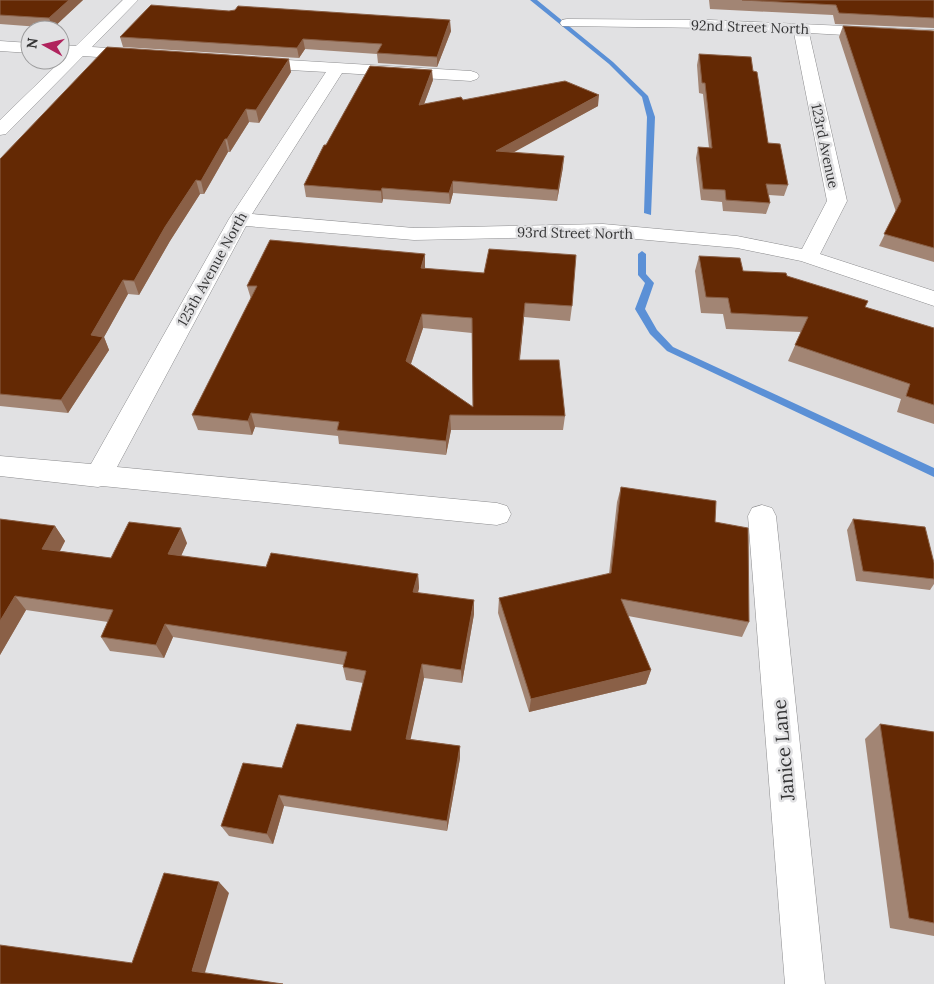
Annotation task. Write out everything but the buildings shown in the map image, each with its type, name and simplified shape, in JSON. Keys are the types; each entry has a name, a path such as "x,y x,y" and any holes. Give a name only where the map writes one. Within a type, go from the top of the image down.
{"street":[{"path":"0,130 131,0"},
{"name":"92nd Street North","path":"567,23 710,24 934,35"},
{"name":"123rd Avenue","path":"801,29 837,201 808,258"},
{"path":"0,46 20,47"},
{"path":"70,50 159,56"},
{"path":"238,62 471,76"},
{"name":"125th Avenue North","path":"98,477 238,219 337,68"},
{"name":"93rd Street North","path":"238,219 414,234 603,230 738,242 772,248 808,258 934,300"},
{"path":"0,466 98,477 497,514"},
{"name":"Janice Lane","path":"762,516 804,984"}],"waterway":[{"path":"533,0 611,63 645,96 651,117 648,213"},
{"path":"642,254 642,275 650,283 640,309 653,332 670,349 934,473"}]}
